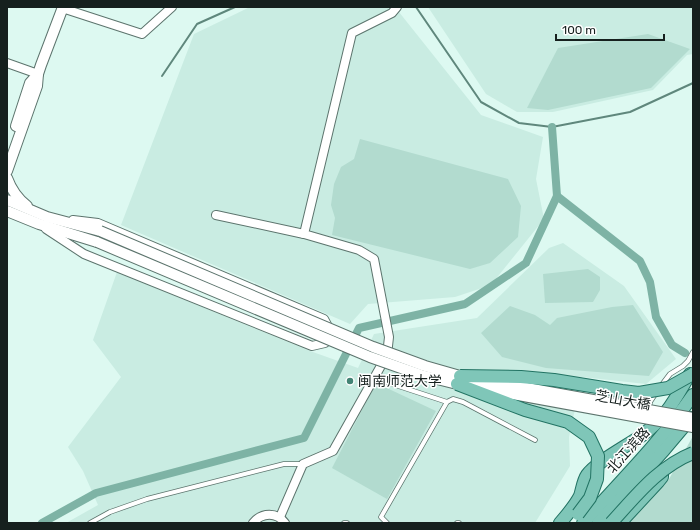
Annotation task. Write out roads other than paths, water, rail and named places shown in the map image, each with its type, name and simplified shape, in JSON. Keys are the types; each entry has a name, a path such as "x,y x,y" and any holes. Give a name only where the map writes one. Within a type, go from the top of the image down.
{"main road":[{"path":"560,523 579,497 586,476 600,463 647,432 662,417 675,400 691,365"},
{"path":"458,380 528,377 622,391 639,392 668,388 693,374"},
{"path":"458,380 525,410 568,422 589,437 598,456 597,479 590,498 577,520"},
{"name":"北江滨路","path":"577,520 656,443 693,395"},
{"name":"北江滨路","path":"598,523 693,417"},
{"path":"620,523 662,477 663,462 667,455 693,424"},
{"path":"611,523 650,480 666,467 693,453"}],"street":[{"path":"7,171 37,86 38,74 62,7 142,34 172,7"},
{"path":"304,234 352,33 395,10"},
{"path":"7,63 38,74"},
{"path":"7,152 30,83 38,74"},
{"path":"7,178 11,188 36,219"},
{"path":"7,200 36,219 84,254 312,346 326,343 331,332 324,319 98,223 48,217 36,219 11,219 7,221"},
{"path":"7,211 36,219 97,242 370,357 421,375 458,380 550,397 693,417"},
{"path":"216,215 304,234 359,250 374,259 389,338 387,356 332,451 303,464 282,520 268,514 262,516 253,523"},
{"path":"48,217 100,231 374,347 458,380"},
{"name":"芝山大橋","path":"550,397 693,427"}],"lane":[{"path":"647,432 646,426 650,402 670,374 683,366 691,365 693,352"},
{"path":"374,378 447,402"},
{"path":"387,523 381,517 447,402 453,399 463,402 535,440"},
{"path":"90,523 110,512 147,499 284,464 303,464"}],"waterway":[{"path":"162,76 197,24 235,7"},
{"path":"416,7 481,102 519,123 552,127 630,112 693,83"},
{"path":"552,127 557,196"},
{"path":"42,523 96,493 304,438 359,328 465,304 526,263 557,196 640,261 650,282 656,317 672,345 685,353"}],"place":[{"name":"闽南师范大学","path":"350,381"}]}
